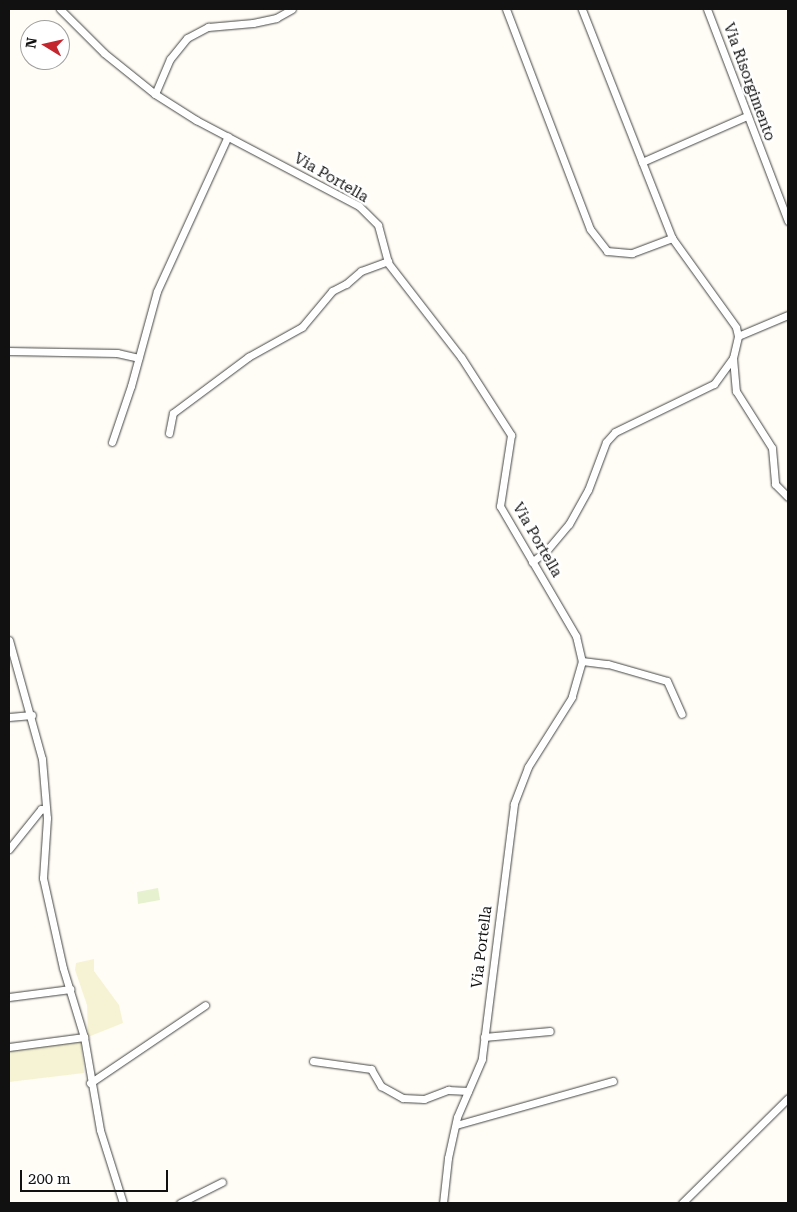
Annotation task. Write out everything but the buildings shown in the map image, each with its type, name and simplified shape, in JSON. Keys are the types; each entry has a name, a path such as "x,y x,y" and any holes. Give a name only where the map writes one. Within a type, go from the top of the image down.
{"street":[{"name":"Via Portella","path":"60,9 104,53 155,94 228,136 359,206 378,225 388,262 462,357 511,435 500,506 576,636 582,661 572,697 528,767 514,804 482,1059 457,1117 448,1158 443,1203"},
{"path":"155,94 170,59 187,38 208,27 253,23 276,18 292,9"},
{"path":"507,9 590,229 607,251 632,253 672,238"},
{"path":"582,9 672,238 736,327 738,336 733,358 736,391 772,448 775,484 788,497"},
{"name":"Via Risorgimento","path":"708,9 788,221"},
{"path":"642,162 747,116"},
{"path":"112,442 156,291 228,136"},
{"path":"169,433 173,414 248,357 302,327 332,291 346,284 360,271 388,262"},
{"path":"738,336 788,315"},
{"path":"9,350 117,353 138,358"},
{"path":"532,562 547,550 573,518 606,442 615,432 714,384 733,358"},
{"path":"9,640 32,715 42,759 46,810 43,878 70,989 84,1037 90,1084 100,1130 123,1203"},
{"path":"582,661 608,664 667,680 682,714"},
{"path":"9,717 32,715"},
{"path":"9,849 42,809 46,810"},
{"path":"9,996 70,989"},
{"path":"90,1084 205,1005"},
{"path":"484,1037 550,1031"},
{"path":"9,1047 84,1037"},
{"path":"313,1061 371,1069 381,1086 403,1098 424,1099 448,1090 468,1092"},
{"path":"456,1125 613,1081"},
{"path":"682,1203 788,1098"},
{"path":"180,1203 222,1182"}],"shaded area":[{"path":"94,959 94,971 119,1005 123,1023 88,1037 87,1005 75,970 76,963"},
{"path":"81,1040 84,1073 9,1082 9,1048"}],"green space":[{"path":"158,888 160,900 138,904 137,892"}]}
